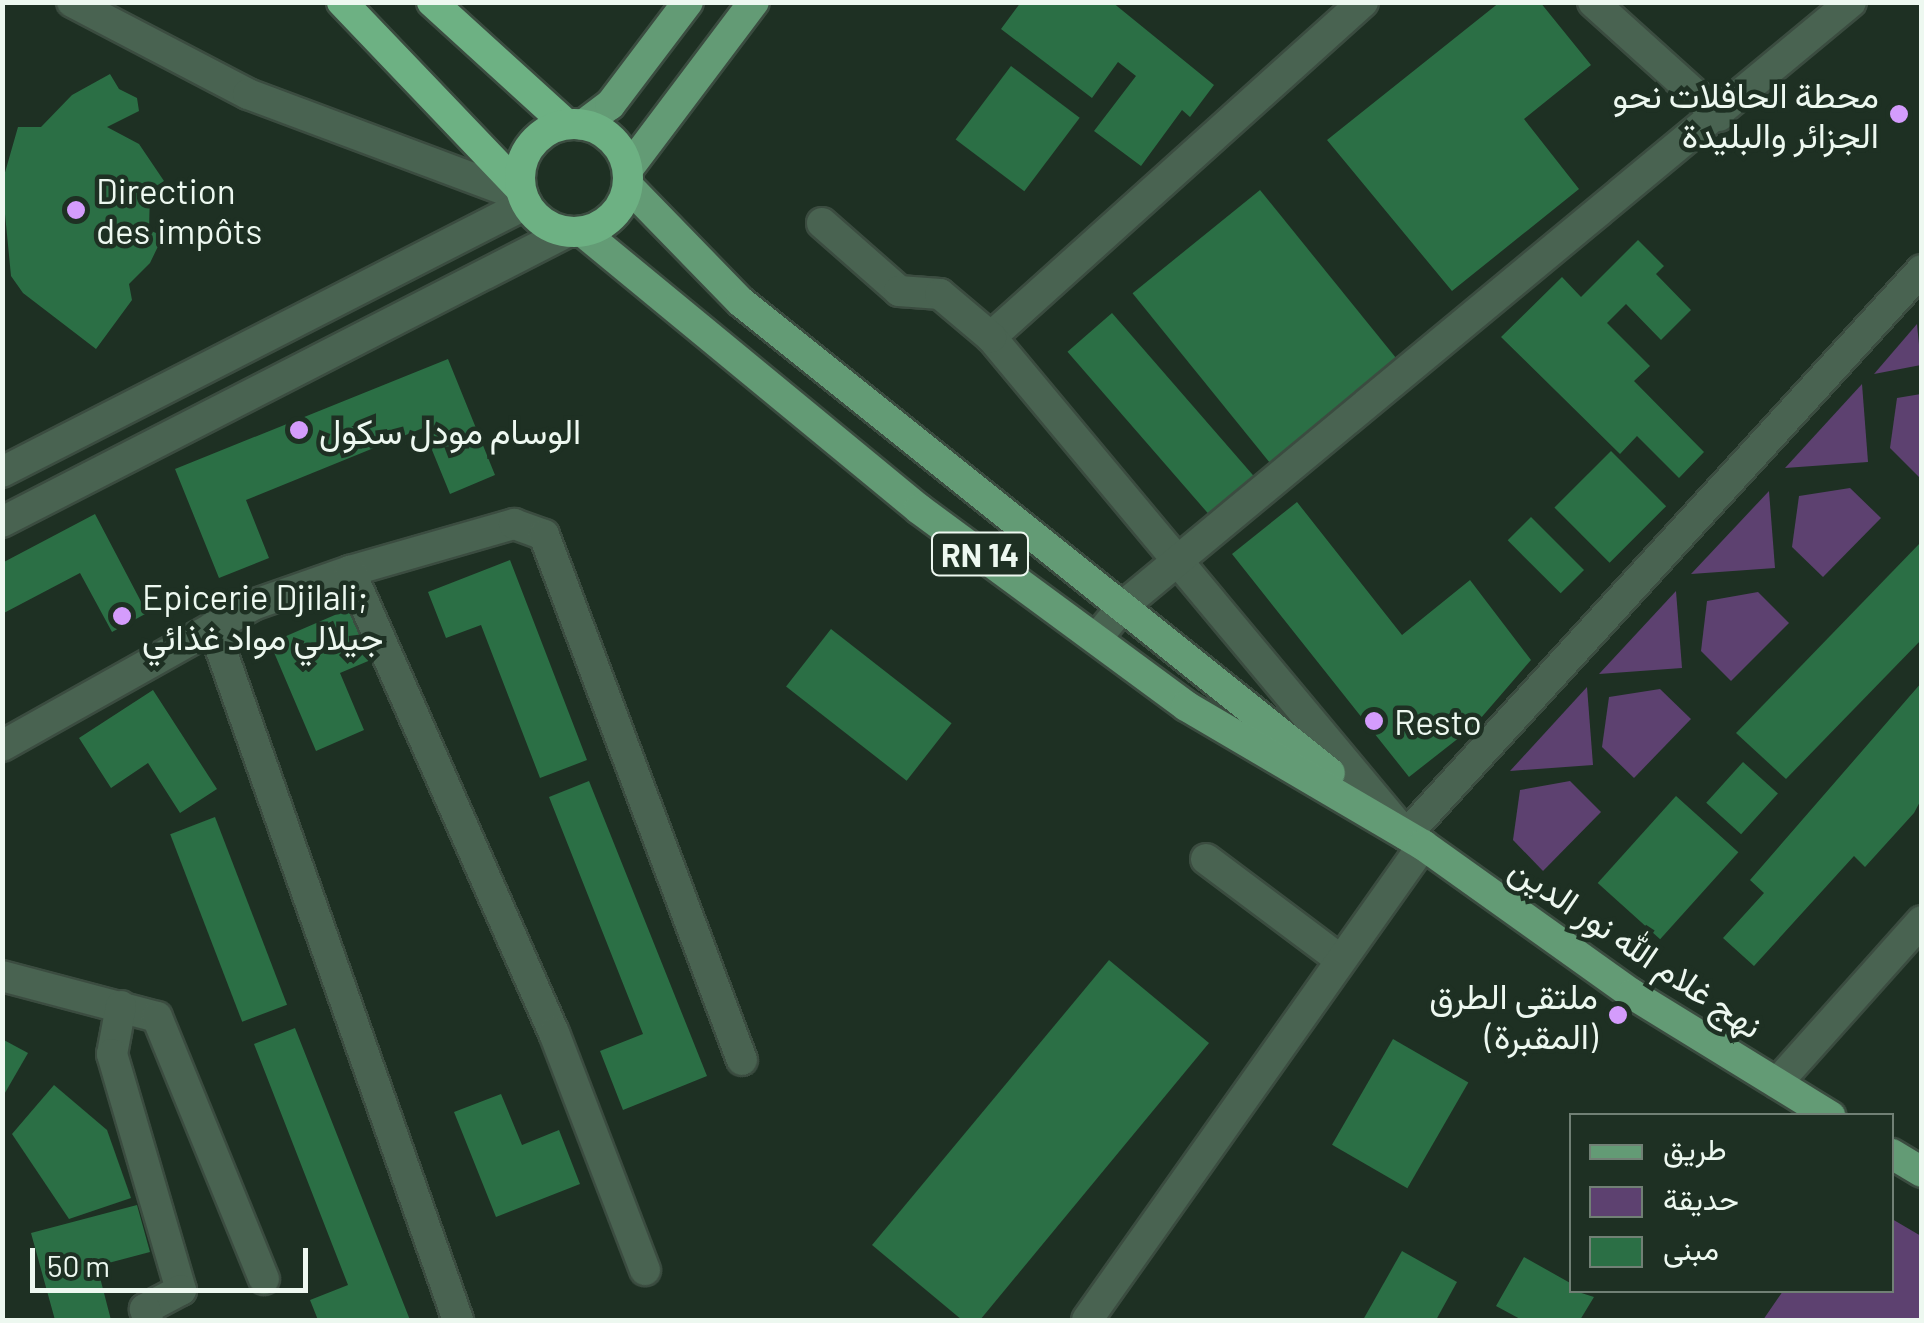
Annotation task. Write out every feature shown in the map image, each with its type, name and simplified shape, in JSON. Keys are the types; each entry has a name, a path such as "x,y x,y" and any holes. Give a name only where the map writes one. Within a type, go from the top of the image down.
{"highway":[{"path":"342,2 550,227 575,232 613,216 628,178 612,140 574,124 432,2"},
{"path":"523,196 525,154 549,130 574,124"}],"main road":[{"path":"574,124 610,105 688,2"},
{"path":"628,178 754,2"},
{"name":"RN 14","path":"628,178 741,302 1414,840"},
{"name":"RN 14","path":"575,232 918,509 1186,706 1414,840"},
{"name":"نهج غلام الله نور الدين","path":"1414,840 1632,994 1825,1113"},
{"path":"1894,1155 1922,1172"}],"street":[{"path":"72,2 248,94 523,196"},
{"path":"991,337 1363,2"},
{"path":"1593,2 1719,116"},
{"path":"1096,640 1123,606 1719,116 1850,2"},
{"path":"2,472 523,196"},
{"path":"822,222 899,291 940,294 991,337 1414,840"},
{"path":"2,522 575,232"},
{"path":"1086,1320 1338,959 1414,840 1922,270"},
{"path":"2,746 252,605 350,571 514,524 544,535 742,1060"},
{"path":"350,571 554,1033 645,1270"},
{"path":"214,627 458,1320"},
{"path":"1206,859 1338,959"},
{"path":"1777,1083 1922,921"},
{"path":"2,976 157,1018 264,1278"},
{"path":"121,1006 112,1054 180,1290 145,1309 148,1320"}],"green space":[{"path":"1917,324 1921,365 1874,374"},
{"path":"1862,384 1868,462 1785,468"},
{"path":"1921,394 1921,479 1890,448 1897,398"},
{"path":"1850,488 1881,518 1823,577 1792,547 1799,496"},
{"path":"1769,491 1775,568 1691,574"},
{"path":"1676,591 1682,668 1599,674"},
{"path":"1758,592 1789,623 1731,681 1701,651 1707,601"},
{"path":"1587,687 1593,765 1510,771"},
{"path":"1660,689 1691,719 1634,778 1602,747 1609,697"},
{"path":"1570,781 1601,812 1543,871 1513,840 1520,790"},
{"path":"1894,1220 1921,1236 1921,1320 1763,1320 1782,1293 1894,1293"}],"building":[{"path":"1021,2 1112,2 1214,85 1190,117 1182,110 1141,166 1094,131 1136,76 1118,62 1092,98 1001,29"},
{"path":"1500,2 1540,2 1591,65 1524,119 1579,189 1452,291 1327,140"},
{"path":"1011,66 1080,118 1024,191 956,139"},
{"name":"Direction des impôts","path":"110,74 119,89 137,98 139,111 107,127 139,144 164,181 150,190 149,230 163,236 150,263 129,284 132,300 96,349 23,293 11,276 2,183 18,127 41,127 72,95"},
{"path":"1260,190 1399,362 1272,465 1133,293"},
{"path":"1638,240 1664,266 1656,274 1691,310 1661,340 1626,304 1607,323 1650,366 1634,381 1704,452 1679,478 1637,436 1620,454 1501,337 1562,277 1581,297"},
{"path":"1112,313 1259,482 1214,521 1067,352"},
{"path":"448,359 495,475 450,494 423,428 246,500 269,558 219,578 175,469"},
{"path":"1611,451 1666,506 1610,563 1554,508"},
{"path":"1297,502 1402,635 1470,580 1531,660 1474,726 1409,777 1232,554"},
{"path":"95,514 147,613 112,632 80,573 2,614 2,563"},
{"path":"1531,517 1584,570 1561,593 1508,540"},
{"path":"1922,541 1922,639 1786,779 1736,733"},
{"path":"510,560 587,760 540,778 481,625 446,638 428,592"},
{"path":"351,608 373,659 340,673 364,730 316,751 270,643"},
{"path":"831,629 952,723 907,781 786,687"},
{"path":"1922,682 1922,798 1914,813 1865,867 1854,856 1754,966 1723,938 1764,893 1750,880"},
{"path":"153,690 217,789 180,813 148,763 111,788 79,738"},
{"path":"1743,762 1778,793 1741,834 1706,803"},
{"path":"589,781 707,1076 623,1110 600,1051 643,1034 549,797"},
{"path":"1676,796 1738,852 1660,939 1598,883"},
{"path":"215,817 287,1005 242,1022 170,834"},
{"path":"1109,960 1209,1043 980,1320 962,1320 872,1245"},
{"path":"295,1028 410,1320 318,1320 310,1300 348,1285 254,1044"},
{"path":"2,1039 28,1053 2,1098"},
{"path":"1393,1039 1468,1082 1407,1188 1332,1145"},
{"path":"54,1085 107,1130 131,1198 69,1219 12,1134"},
{"path":"501,1094 522,1145 559,1130 580,1184 496,1217 454,1112"},
{"path":"137,1205 150,1252 97,1266 111,1320 55,1320 31,1233"},
{"path":"1402,1251 1457,1282 1436,1320 1363,1320"},
{"path":"1524,1257 1569,1282 1569,1293 1594,1297 1580,1320 1522,1320 1496,1306"}],"place":[{"name":"محطة الحافلات نحو الجزائر والبليدة","path":"1899,114"},
{"name":"Direction des impôts","path":"76,210"},
{"name":"الوسام مودل سكول","path":"299,430"},
{"name":"Epicerie Djilali; جيلالي مواد غذائي","path":"122,616"},
{"name":"Resto","path":"1374,721"},
{"name":"ملتقى الطرق (المقبرة)","path":"1618,1015"}]}
